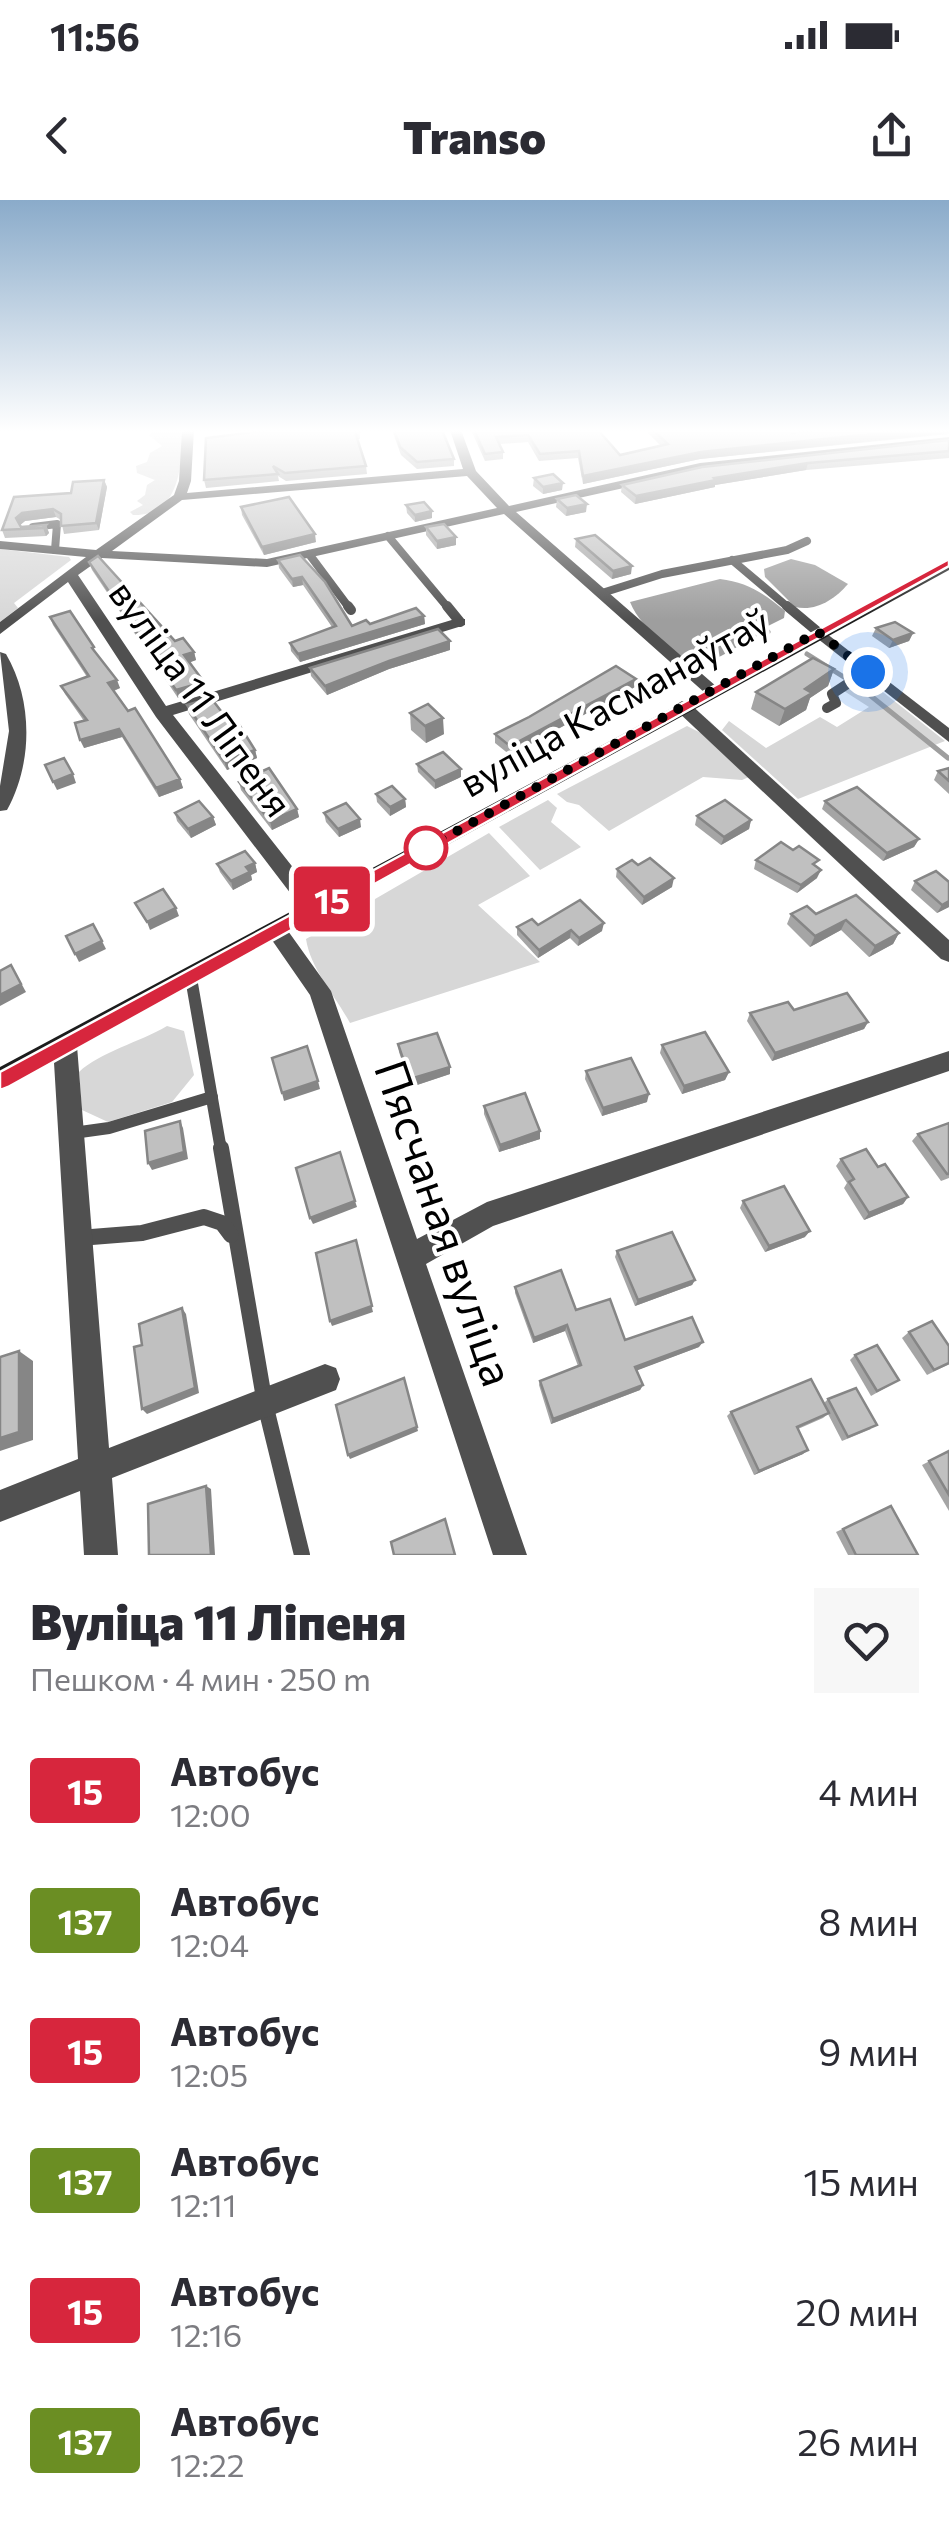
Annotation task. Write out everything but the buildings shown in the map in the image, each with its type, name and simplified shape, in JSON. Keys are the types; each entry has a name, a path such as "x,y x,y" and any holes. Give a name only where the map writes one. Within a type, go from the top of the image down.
{"main road":[{"name":"вуліца Касманаўтаў","path":"0,1080 710,690 949,564"}],"street":[{"path":"0,630 180,493"},
{"path":"178,498 232,493"},
{"path":"489,493 710,690"},
{"path":"0,545 167,560 267,563 574,493"},
{"name":"вуліца 11 Ліпеня","path":"70,574 162,714 314,908"},
{"path":"162,714 460,622"},
{"path":"818,632 868,672 940,720 949,737"},
{"path":"0,656 18,698 13,769 0,805"},
{"path":"682,706 949,953"},
{"name":"Пясчаная вуліца","path":"276,930 320,991 510,1555"},
{"path":"65,1046 101,1555"},
{"path":"410,1257 487,1214 949,1062"},
{"path":"0,1506 325,1380"}],"lane":[{"path":"26,528 57,524 55,550"},
{"path":"388,536 460,622"},
{"path":"602,593 662,574 807,542"},
{"path":"309,554 351,610"},
{"path":"732,560 818,632"},
{"path":"827,708 836,702 832,694 868,672"},
{"path":"191,978 265,1404 302,1555"},
{"path":"73,1132 110,1128 212,1097"},
{"path":"79,1238 142,1233 204,1217 222,1223 234,1239"}],"shaded area":[{"path":"171,493 160,507 133,515 130,512 143,505 137,501 145,495"},
{"path":"0,549 71,560 14,603 18,608 0,622"},
{"path":"791,559 815,565 848,584 824,603 810,608 795,607 765,577 764,569"},
{"path":"720,579 763,594 785,611 784,618 707,661 687,659 674,651 643,622 630,602"},
{"path":"865,678 945,741 798,799 722,730 729,721 766,748 820,717 837,727 869,707 844,691"},
{"path":"687,726 701,733 749,777 703,777 609,831 579,805 557,794"},
{"path":"548,800 557,808 551,822 581,847 540,870 499,827"},
{"path":"489,833 530,876 478,905 540,962 350,1023 318,972 306,939"},
{"path":"167,1026 184,1031 194,1075 172,1102 108,1122 82,1110 79,1072"}],"waterway":[{"path":"763,629 768,632"},
{"path":"807,654 847,679"},
{"path":"856,684 948,758"}],"bus line":[{"name":"15","path":"0,1080 695,698 949,564"}],"route":[{"path":"426,848 818,632 868,672"}]}
